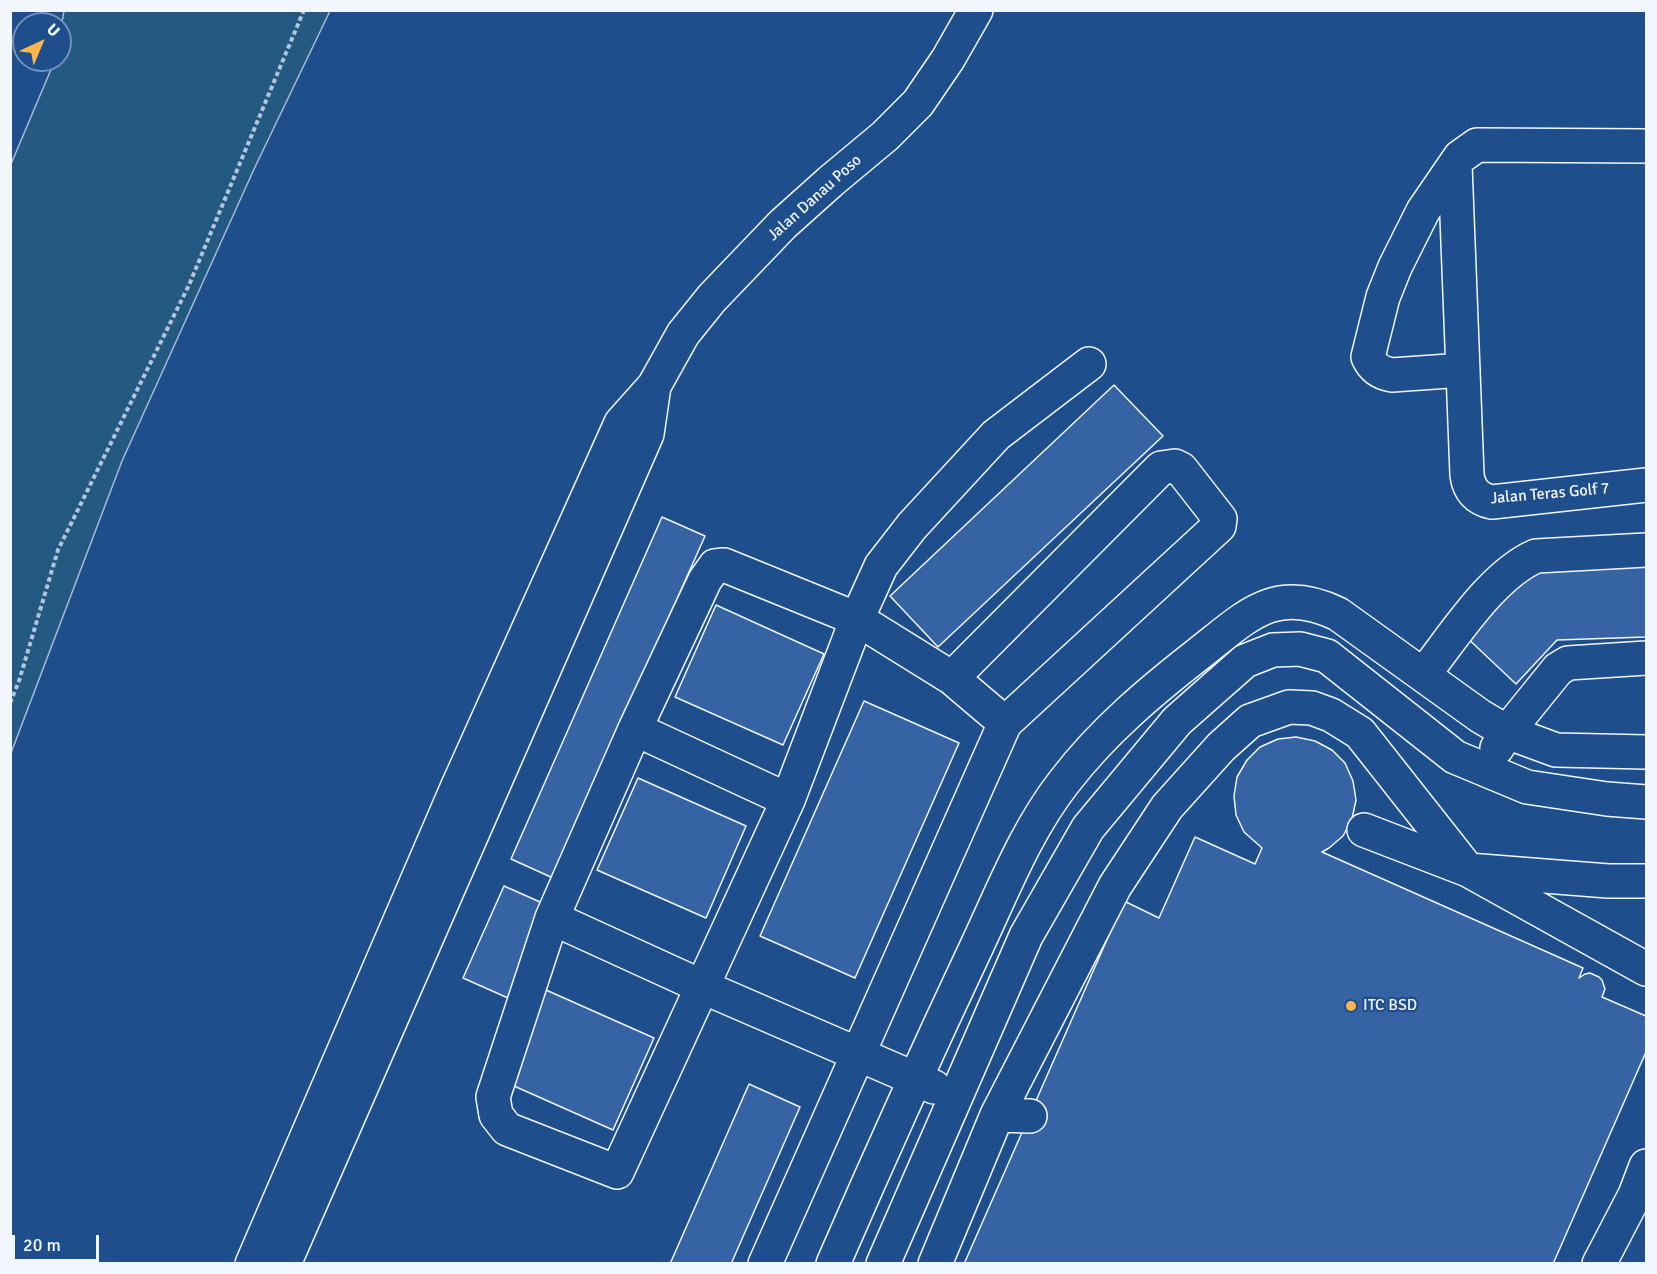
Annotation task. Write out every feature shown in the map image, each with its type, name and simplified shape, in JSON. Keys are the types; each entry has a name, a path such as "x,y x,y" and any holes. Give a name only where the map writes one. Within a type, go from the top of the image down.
{"street":[{"name":"Jalan Danau Poso","path":"654,386 683,334 712,298 783,224 885,136 918,103 948,59 976,10"},
{"path":"1463,370 1392,375 1376,368 1368,357 1383,297 1395,267 1423,211 1455,165 1466,152 1477,145 1647,146"},
{"name":"Jalan Teras Golf 7","path":"1455,165 1467,475 1468,483 1475,495 1484,501 1492,502 1647,485"},
{"path":"1005,723 952,678 857,619 724,566 715,566 705,580 635,729 552,918 493,1097 496,1115 507,1129 617,1172 788,800 857,619 881,566 912,526 996,435 1089,364"},
{"path":"252,1263 457,788 621,423 654,386"},
{"path":"284,1263 647,434 654,386"},
{"path":"765,1263 1005,723 1219,526 1220,519 1181,469 1175,465 1161,468 952,678"},
{"path":"1424,674 1493,587 1522,562 1536,556 1647,550"},
{"path":"833,1263 915,1078 1032,829 1063,783 1108,731 1149,693 1246,617 1272,603 1304,602 1320,605 1338,614 1480,716 1507,732 1556,750 1647,752"},
{"path":"884,1263 1026,936 1088,828 1177,721 1245,661 1273,650 1300,650 1327,656 1455,757 1527,787 1607,799 1647,802"},
{"path":"1485,769 1507,732 1558,669 1568,663 1647,658"},
{"path":"935,1263 997,1115 1115,886 1167,807 1221,747 1250,721 1289,707 1312,708 1331,715 1360,733 1468,870 1608,881 1647,881"},
{"path":"635,729 788,800"},
{"path":"1364,830 1468,870 1647,969"},
{"path":"552,918 703,987 956,1097"},
{"path":"997,1115 1030,1116"},
{"path":"1599,1263 1643,1185"}],"path":[{"path":"10,703 19,681 58,550 189,285 304,10"}],"shaded area":[{"path":"330,11 255,167 122,461 11,753 11,164 50,72 72,72 72,12 64,12"}],"building":[{"path":"1114,385 1163,436 938,647 890,596"},
{"path":"662,517 705,536 553,878 511,859"},
{"path":"1646,564 1646,637 1557,640 1516,684 1463,634 1525,568"},
{"path":"716,605 824,654 783,745 675,697"},
{"path":"864,701 959,743 855,978 760,936"},
{"name":"ITC BSD","path":"1296,737 1315,741 1332,750 1345,763 1353,781 1356,800 1352,819 1343,836 1322,852 1583,968 1579,978 1590,973 1602,980 1605,989 1602,997 1646,1016 1646,1052 1553,1264 964,1264 1124,901 1159,918 1195,837 1255,864 1262,848 1244,832 1236,815 1234,796 1237,777 1247,760 1260,747 1278,739"},
{"path":"638,778 746,826 706,918 597,870"},
{"path":"504,886 549,906 508,998 463,978"},
{"path":"546,990 654,1038 613,1130 505,1082"},
{"path":"749,1084 800,1107 731,1264 670,1264"}],"place":[{"name":"ITC BSD","path":"1351,1006"}]}
